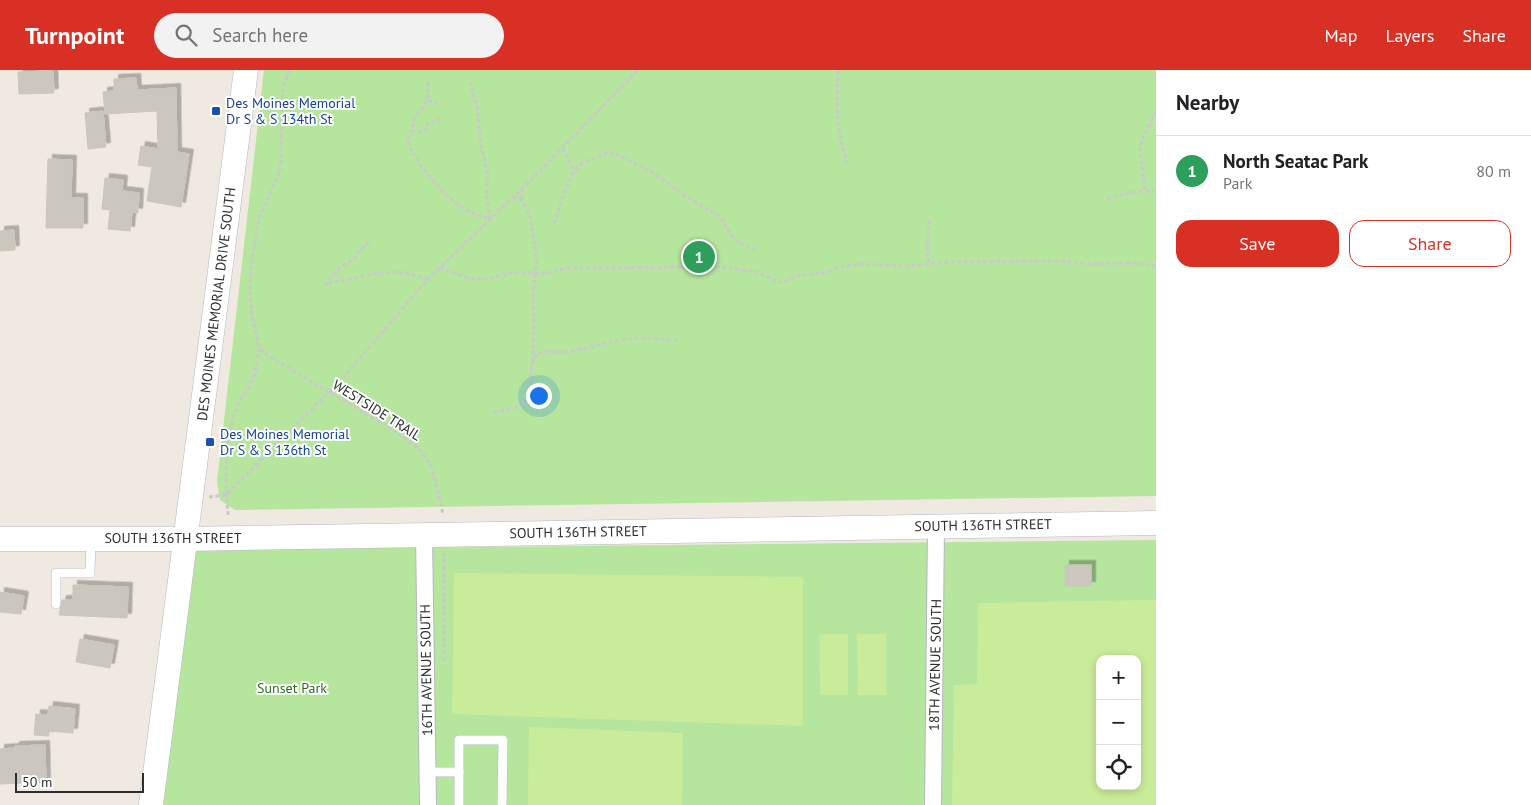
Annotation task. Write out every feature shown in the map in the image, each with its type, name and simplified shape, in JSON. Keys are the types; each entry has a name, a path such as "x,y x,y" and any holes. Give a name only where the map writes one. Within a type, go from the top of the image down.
{"street":[{"name":"DES MOINES MEMORIAL DRIVE SOUTH","path":"151,805 246,70"},
{"name":"SOUTH 136TH STREET","path":"0,538 185,539 1156,524"},
{"name":"18TH AVENUE SOUTH","path":"933,805 936,526"},
{"name":"16TH AVENUE SOUTH","path":"428,805 434,535"}],"lane":[{"path":"56,604 56,573 90,573 91,538"},
{"path":"459,805 459,740 503,740 502,805"},
{"path":"428,772 459,772"}],"path":[{"path":"228,515 226,495 227,451 230,429 238,403 246,392 256,371 259,348 252,314 250,292 251,266 259,218 278,176 281,164 281,115 284,89 289,70"},
{"path":"207,498 226,495 360,360 428,279 563,148 638,70"},
{"path":"838,70 837,107 842,148 848,162"},
{"path":"428,82 428,101 423,110 415,116 412,130 407,140 410,149 432,180 462,207 490,219"},
{"path":"470,82 477,106 481,146 488,174 486,189 490,219"},
{"path":"428,101 434,101 441,105"},
{"path":"1145,191 1140,150 1142,140 1156,112"},
{"path":"412,130 416,133 426,130 428,123 438,121 442,117"},
{"path":"563,148 574,171"},
{"path":"554,224 562,198 574,171 582,163 607,153 618,155 652,172 690,199 721,217 730,234 739,243 755,249"},
{"path":"494,412 518,407 522,404 529,389 534,321 533,292 537,274 530,217 522,201 522,188"},
{"path":"1107,198 1128,192 1145,191 1155,191 1156,196"},
{"path":"513,197 522,201"},
{"path":"928,263 929,219"},
{"path":"369,242 359,251 356,257 341,267 325,284 373,274 396,272 428,279"},
{"path":"440,267 470,279 485,279 510,273 537,274 567,268 722,267 757,272 780,283 798,276 827,272 840,267 860,264 907,266 928,263 1065,261 1087,264 1134,263 1156,266"},
{"path":"532,363 544,351 567,352 602,343 637,339 678,341"},
{"name":"WESTSIDE TRAIL","path":"259,348 270,357 394,430 420,450 429,462 443,514 434,535 444,664"}],"green space":[{"path":"264,70 1156,70 1156,496 235,510 220,500 217,482"},
{"name":"Sunset Park","path":"1156,540 1156,805 160,805 192,550"},
{"path":"454,573 803,577 803,726 452,714"},
{"path":"1156,600 1156,805 952,805 954,685 977,684 978,603"},
{"path":"819,634 848,634 848,695 820,695"},
{"path":"857,634 886,634 886,695 858,695"},
{"path":"529,727 683,733 682,805 528,805"}],"building":[{"path":"53,71 54,93 19,94 18,72"},
{"path":"136,78 137,90 176,88 177,152 189,154 181,207 147,201 152,167 138,165 141,146 158,149 157,111 105,114 103,92 114,91 114,79"},
{"path":"103,111 106,147 88,149 85,113"},
{"path":"48,159 72,160 71,198 83,198 83,228 46,228"},
{"path":"105,178 123,180 122,191 139,193 138,213 132,212 130,231 108,229 110,210 102,209"},
{"path":"14,230 15,250 0,251 0,231"},
{"path":"1065,565 1091,565 1091,586 1065,586"},
{"path":"73,585 128,587 127,618 59,615 62,600 73,600"},
{"path":"0,592 24,596 21,614 0,612"},
{"path":"80,639 114,645 110,668 76,662"},
{"path":"49,706 75,709 73,733 49,731 49,736 34,735 36,714 48,715"},
{"path":"45,745 46,782 0,784 0,749 15,748 15,746"}],"place":[{"name":"Des Moines Memorial Dr S & S 134th St","path":"216,111"},
{"name":"North Seatac Park","path":"699,257"},
{"name":"Des Moines Memorial Dr S & S 136th St","path":"210,442"}]}
